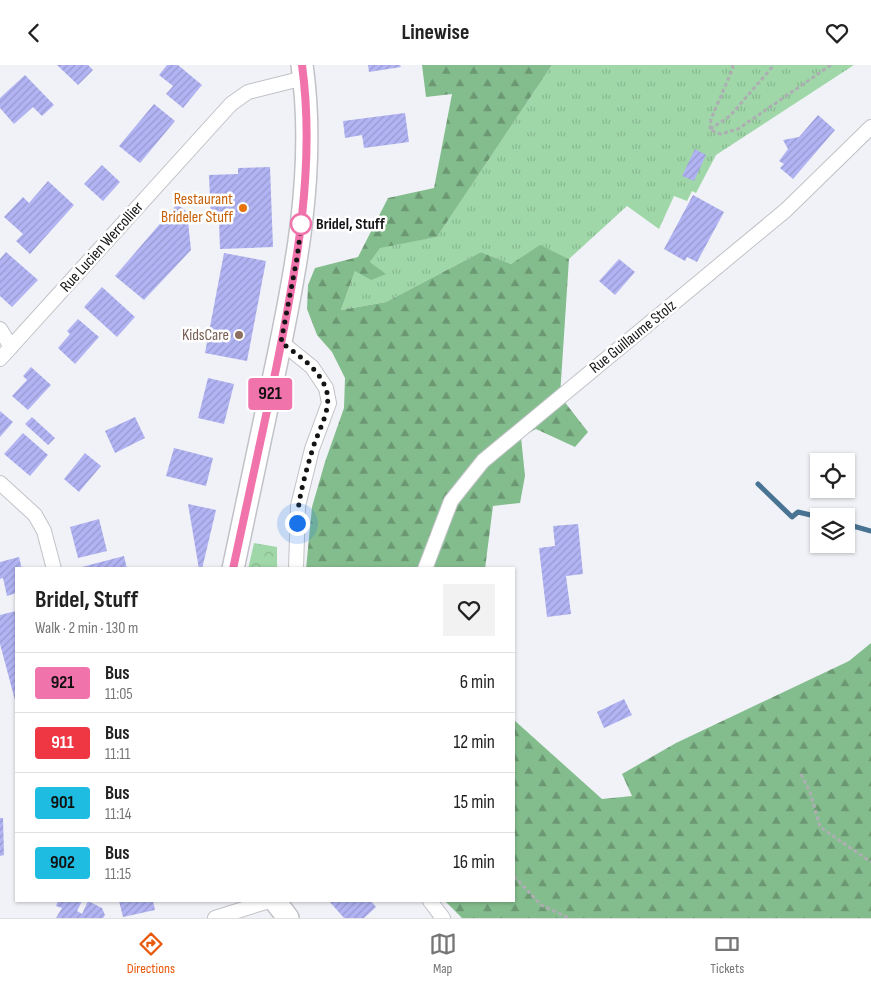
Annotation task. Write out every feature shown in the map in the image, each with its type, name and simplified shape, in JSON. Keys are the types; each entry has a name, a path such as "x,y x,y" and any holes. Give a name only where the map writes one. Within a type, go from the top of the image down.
{"main road":[{"path":"233,567 297,258 305,198 306,137 303,71"},
{"path":"276,902 288,918"}],"street":[{"name":"Rue Lucien Wercollier","path":"0,359 231,104 248,92 303,71"},
{"name":"Rue Guillaume Stolz","path":"426,567 451,501 483,461 786,210 871,127"},
{"path":"0,329 11,347"},
{"path":"281,342 312,367 326,388 329,403 312,449 298,506 296,567"},
{"path":"0,483 35,515 44,531 53,567"},
{"path":"215,918 265,902"},
{"path":"431,902 443,918"}],"path":[{"path":"710,130 711,119 733,68 732,65"},
{"path":"710,130 730,116 774,65"},
{"path":"710,130 721,133 738,129 831,65"},
{"path":"801,774 810,792 820,827 871,862"},
{"path":"515,878 542,905 569,918"}],"green space":[{"path":"422,65 552,65 437,237 380,248 370,262 386,274 371,280 355,271 341,310 386,302 481,252 511,264 540,245 569,259 560,396 588,432 575,447 536,429 521,437 525,476 520,503 493,506 485,567 306,567 312,507 344,408 345,378 332,352 317,335 307,309 308,285 315,268 358,257 388,198 434,188 452,94 426,97"},
{"path":"552,65 854,65 716,155 696,193 692,191 687,201 674,196 659,229 627,206 569,259 540,246 511,264 481,252 386,302 341,310 355,271 385,274 370,262 380,247 437,237"},
{"path":"254,543 277,547 277,567 248,567"},
{"path":"871,643 871,918 462,918 446,902 515,902 515,721 602,799 632,796 622,774 676,743 849,661"}],"building":[{"path":"57,65 88,65 93,70 78,85"},
{"path":"167,65 178,65 202,85 183,108 166,94 173,86 159,75"},
{"path":"368,65 400,65 401,67 369,72"},
{"path":"25,75 54,105 42,116 33,107 14,124 0,108 0,98"},
{"path":"154,104 175,121 140,163 119,146"},
{"path":"405,113 409,142 364,148 362,135 345,138 343,121"},
{"path":"818,115 835,130 793,179 780,168 784,164 779,161 788,149 783,140 799,137"},
{"path":"695,149 706,155 694,181 682,176"},
{"path":"102,165 120,182 103,201 84,184"},
{"path":"270,167 273,247 220,249 219,220 211,220 209,175 238,174 238,168"},
{"path":"48,181 74,205 30,254 16,241 23,234 4,217 23,197 29,203"},
{"path":"693,195 724,212 697,262 687,257 685,261 664,249"},
{"path":"177,204 187,212 191,250 144,300 115,276"},
{"path":"6,252 38,280 12,307 0,296 0,259"},
{"path":"224,253 266,261 247,361 205,353"},
{"path":"619,259 635,272 615,295 599,281"},
{"path":"102,287 135,317 117,337 84,307"},
{"path":"78,319 99,337 75,364 58,348 70,334 67,331"},
{"path":"31,367 51,385 28,410 12,396 27,380 23,376"},
{"path":"208,378 234,384 224,424 198,418"},
{"path":"0,411 13,422 0,437"},
{"path":"32,417 55,438 48,445 25,424"},
{"path":"135,417 145,438 115,453 105,431"},
{"path":"23,433 48,455 30,476 4,454"},
{"path":"174,448 213,458 206,486 166,476"},
{"path":"85,453 101,466 79,492 64,479"},
{"path":"188,504 216,510 202,567 199,567"},
{"path":"99,519 107,551 78,558 70,527"},
{"path":"578,524 583,574 566,576 571,614 547,617 539,548 555,546 553,526"},
{"path":"124,556 127,567 82,567"},
{"path":"19,557 22,567 15,567 15,593 7,596 3,578 0,579 0,562"},
{"path":"15,611 15,700 0,644 0,615"},
{"path":"624,699 632,715 604,728 597,712"},
{"path":"0,818 3,818 4,855 0,856"},
{"path":"58,902 82,902 77,911 82,914 88,902 90,902 102,908 105,915 103,918 56,918 62,908 56,906"},
{"path":"119,902 153,902 155,910 123,917"},
{"path":"330,902 372,902 376,907 364,918 344,918"}],"waterway":[{"path":"758,484 792,517 798,512 810,515"},
{"path":"855,527 871,531"}],"bus line":[{"name":"921","path":"233,567 297,258 305,198 306,137 302,65"}],"place":[{"name":"Restaurant Brideler Stuff","path":"243,208"},
{"name":"Bridel, Stuff","path":"301,224"},
{"name":"KidsCare","path":"239,335"}],"route":[{"path":"297,523 298,506 312,449 329,403 326,388 312,367 281,342 297,258 302,220 301,224"}]}
